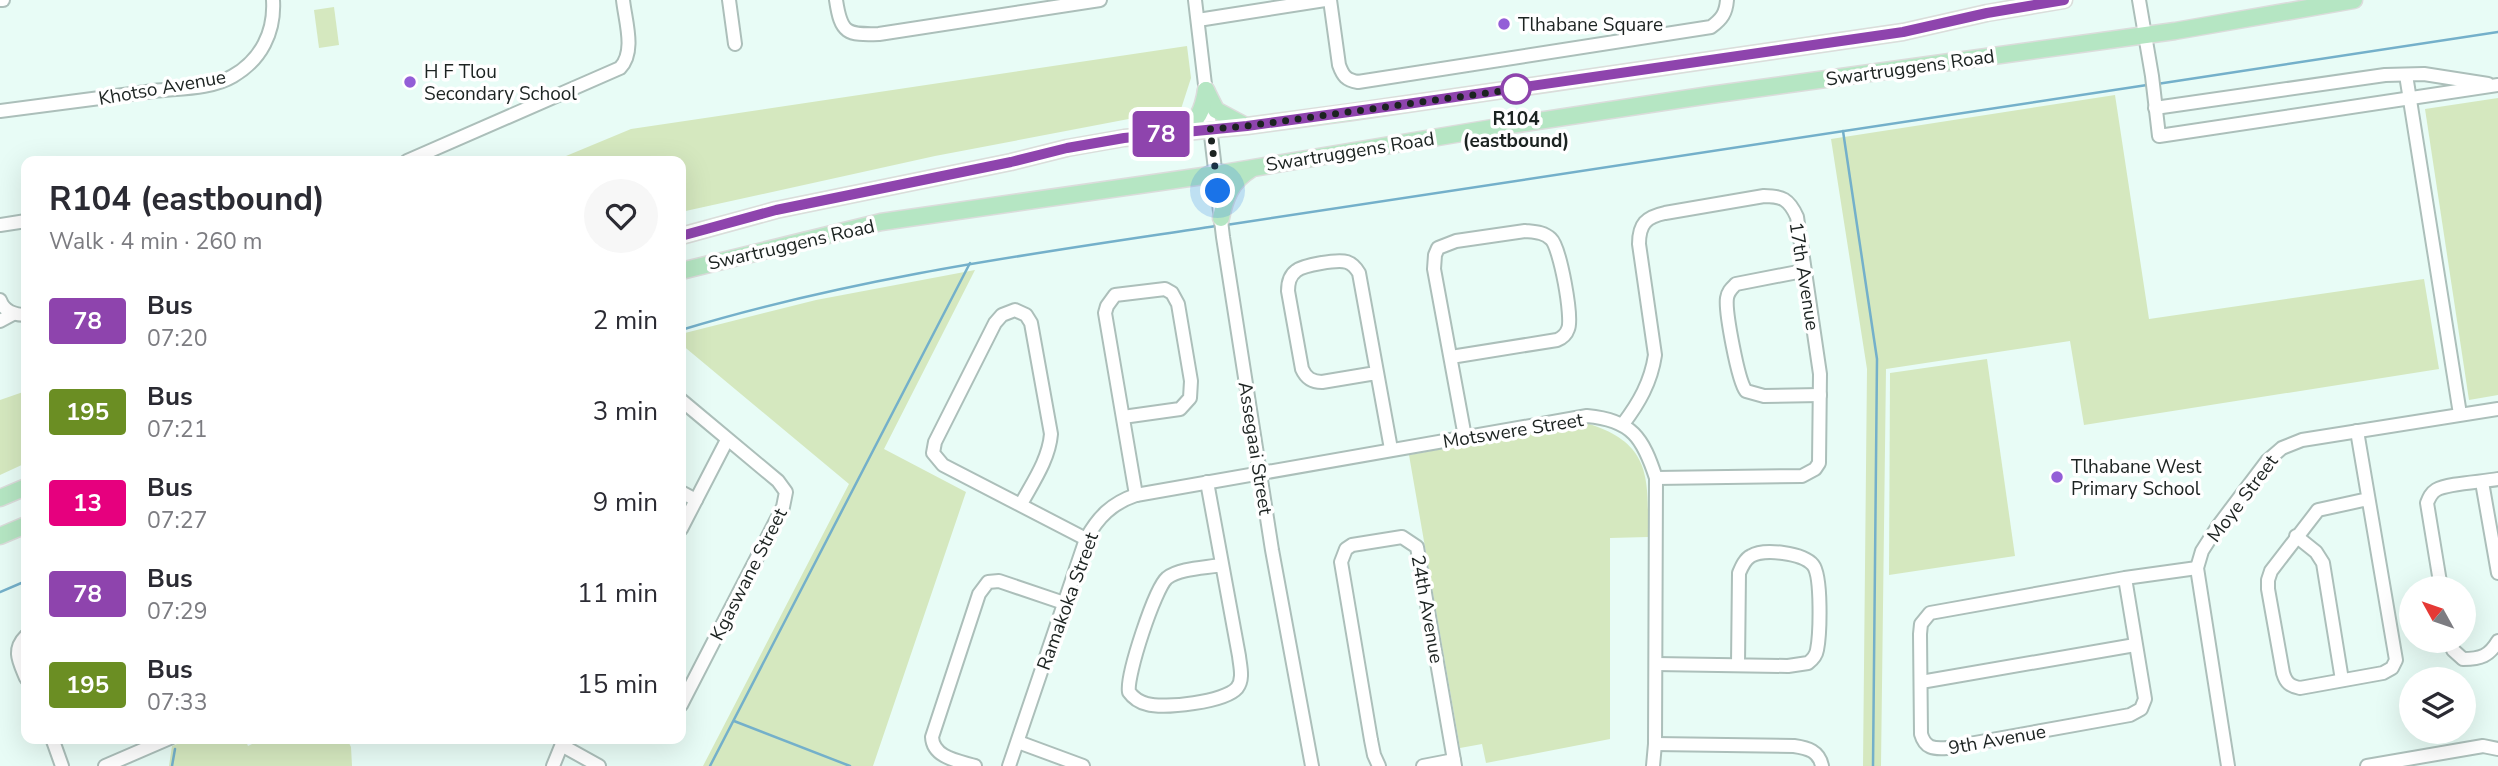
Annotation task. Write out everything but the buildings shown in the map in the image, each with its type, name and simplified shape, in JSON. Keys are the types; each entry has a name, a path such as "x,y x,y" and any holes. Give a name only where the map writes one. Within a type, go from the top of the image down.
{"main road":[{"name":"Swartruggens Road","path":"686,235 776,210 1124,138 1247,126 1903,32 1987,13 2064,0"},
{"name":"Swartruggens Road","path":"686,270 881,222 1217,174 1710,95 2247,20 2354,0"},
{"path":"1206,90 1216,110 1247,126"},
{"path":"1174,133 1196,120 1203,107 1206,90"},
{"path":"1221,218 1224,203 1239,177 1262,165"},
{"path":"0,498 21,489"},
{"path":"0,536 21,527"}],"street":[{"name":"Khotso Avenue","path":"0,111 220,81 233,76 248,65 266,43 272,23 273,0"},
{"path":"418,156 620,68 628,51 623,0"},
{"path":"729,0 735,44"},
{"path":"836,0 841,23 848,32 856,35 879,34 1100,0"},
{"name":"Assegaai Street","path":"1195,0 1221,218 1294,677 1312,766"},
{"path":"1198,20 1275,4 1328,0 1339,65 1343,75 1358,82 1711,27 1720,20 1726,10 1727,0"},
{"path":"2139,0 2159,136 2497,85"},
{"path":"2155,108 2385,75 2434,75 2497,85"},
{"path":"2406,75 2460,414"},
{"name":"17th Avenue","path":"1623,424 1653,374 1655,355 1639,244 1639,230 1643,223 1653,216 1665,213 1764,196 1783,197 1797,216 1820,374 1819,463 1810,473 1802,476 1656,478"},
{"path":"0,225 21,222"},
{"path":"1451,357 1557,340 1565,335 1570,323 1562,268 1553,240 1543,233 1525,232 1456,241 1438,248 1434,269 1465,437"},
{"path":"1376,373 1322,383 1305,375 1288,291 1293,272 1299,268 1337,261 1356,267 1361,279 1391,449"},
{"path":"1803,271 1736,284 1730,290 1727,304 1740,378 1746,391 1764,396 1820,395"},
{"path":"1124,417 1180,409 1190,398 1191,381 1178,304 1172,293 1166,289 1115,295 1107,306 1107,320 1136,495"},
{"path":"0,300 2,306 12,314"},
{"path":"1021,504 1046,458 1051,434 1031,323 1026,315 1015,310 1002,314 995,324 933,447 935,457 943,465 1086,539"},
{"path":"0,321 12,314 21,315"},
{"name":"Kgaswane Street","path":"686,404 783,486 785,499 686,682"},
{"name":"Moye Street","path":"2197,568 2202,551 2218,526 2273,454 2282,448 2302,440 2498,409"},
{"name":"Motswere Street","path":"1261,473 1587,416 1623,424"},
{"path":"1623,424 1641,442 1656,478 1653,766"},
{"path":"2357,431 2396,660 2392,668 2383,674 2300,688 2288,684 2268,580 2271,570 2318,510 2368,499"},
{"path":"686,519 727,440"},
{"name":"Ramakoka Street","path":"1009,766 1086,539 1107,510 1136,495 1261,473"},
{"path":"2439,576 2428,498 2442,488 2498,479"},
{"path":"1207,482 1239,656 1240,683 1231,693 1208,700 1155,706 1138,701 1129,692 1129,678 1153,602 1162,584 1175,574 1221,565"},
{"path":"2482,482 2498,573"},
{"path":"686,495 696,500"},
{"path":"2296,536 2316,552 2323,563 2342,680"},
{"name":"24th Avenue","path":"1379,766 1371,740 1341,562 1346,549 1352,545 1392,537 1408,539 1417,547 1454,763 1423,766"},
{"path":"1656,664 1800,666 1808,663 1817,651 1819,585 1817,571 1805,557 1796,554 1758,553 1744,562 1739,573 1738,664"},
{"path":"2197,568 2228,766"},
{"name":"9th Avenue","path":"2125,578 2145,699 2141,709 2136,713 1947,748 1933,749 1923,741 1920,734 1921,624 1930,613 2125,578 2197,568"},
{"path":"975,766 938,752 932,743 932,737 983,586 999,581 1064,603"},
{"path":"2456,653 2463,659 2483,657 2489,654 2498,640"},
{"path":"21,641 17,654 21,665"},
{"path":"1921,682 2135,645"},
{"path":"1018,742 1083,766"},
{"path":"54,744 62,766"},
{"path":"105,766 156,744"},
{"path":"553,766 562,744"},
{"path":"566,744 599,766"},
{"path":"1655,744 1794,746 1814,751 1822,766"},
{"path":"2367,766 2483,746 2498,749"}],"green space":[{"path":"334,7 339,45 319,48 314,10"},
{"path":"1187,46 1191,78 1181,109 935,156 686,211 686,156 566,156 631,129"},
{"path":"2115,95 2149,319 2424,279 2439,369 2084,425 2070,341 1886,369 1881,766 1863,766 1867,369 1831,139"},
{"path":"2498,98 2498,395 2469,400 2425,109"},
{"path":"975,270 884,449 966,492 873,766 703,766 849,484 686,348 686,333 816,300"},
{"path":"1987,359 2015,556 1889,575 1890,373"},
{"path":"21,393 21,465 0,475 0,400"},
{"path":"1586,423 1608,431 1635,452 1642,465 1648,497 1648,537 1610,538 1610,739 1486,763 1482,744 1460,748 1409,455"},
{"path":"350,744 352,766 169,766 172,746"}],"waterway":[{"path":"2157,84 2498,32"},
{"path":"1226,225 2147,85"},
{"path":"1843,131 1877,359 1873,766"},
{"path":"686,329 813,295 947,268 1216,226"},
{"path":"710,766 970,263"},
{"path":"0,592 21,583"},
{"path":"734,721 850,766"},
{"path":"172,766 175,749"}],"bus line":[{"name":"78","path":"686,235 776,210 1124,138 1247,126 1516,89 1903,32 1987,13 2064,0"}],"place":[{"name":"Tlhabane Square","path":"1504,24"},
{"name":"H F Tlou Secondary School","path":"410,82"},
{"name":"R104 (eastbound)","path":"1516,89"},
{"name":"Tlhabane West Primary School","path":"2057,477"}],"route":[{"path":"1218,191 1210,129 1516,89"}]}
